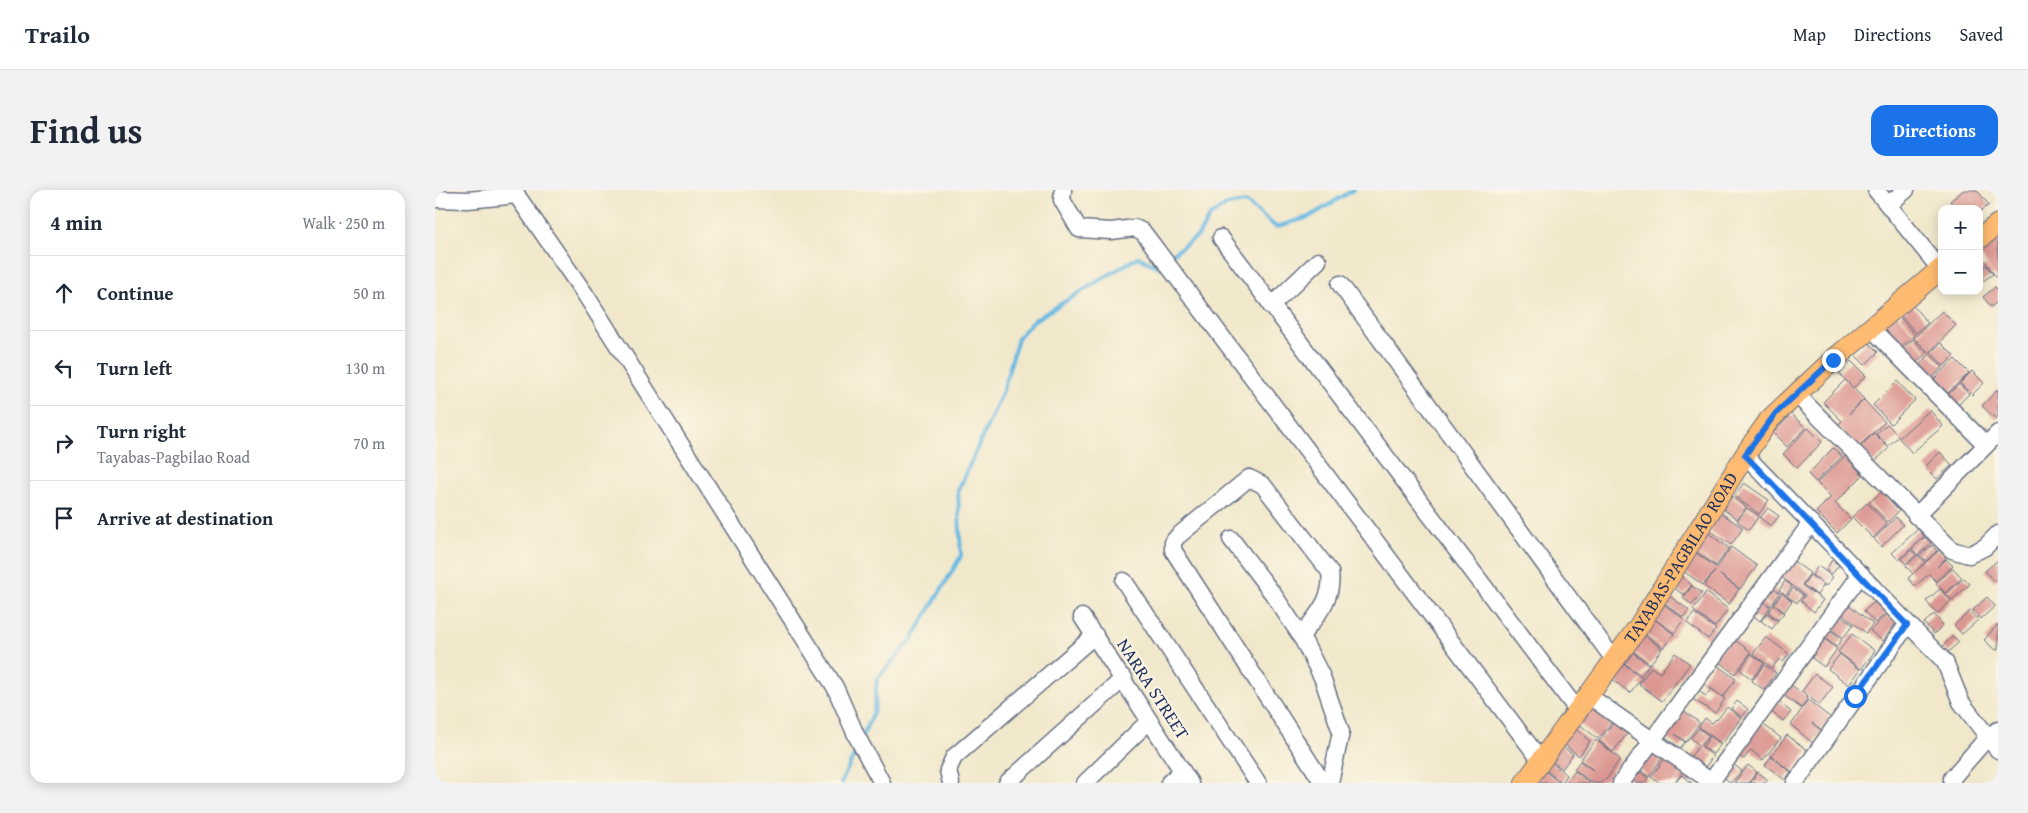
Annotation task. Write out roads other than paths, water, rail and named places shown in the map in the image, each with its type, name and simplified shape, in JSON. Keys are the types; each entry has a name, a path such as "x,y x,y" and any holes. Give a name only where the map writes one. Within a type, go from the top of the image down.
{"main road":[{"path":"1983,236 1998,224"},
{"name":"TAYABAS-PAGBILAO ROAD","path":"1525,783 1615,661 1676,569 1745,455 1769,420 1871,328 1938,272"}],"street":[{"path":"1063,190 1062,200 1079,229 1111,231 1135,228 1143,232 1541,761"},
{"path":"1876,190 1938,265"},
{"path":"1888,206 1906,190"},
{"path":"435,199 468,200 515,193 585,294 835,688 856,734 882,783"},
{"path":"1221,238 1271,306 1583,703 1652,740 1711,782 1861,574"},
{"path":"1271,306 1318,261"},
{"path":"1340,284 1615,661"},
{"path":"1871,328 1986,445"},
{"path":"1796,394 1952,550 1969,555 1985,547 1998,534"},
{"path":"1916,516 1998,433"},
{"path":"1745,455 1861,574 1907,625 1945,662 1961,702 1994,739 1951,778 1952,783"},
{"path":"1301,636 1328,600 1332,584 1331,572 1263,485 1249,478 1178,536 1173,542 1173,550 1323,783"},
{"path":"1621,783 1811,524"},
{"path":"1231,539 1273,594 1301,636 1322,677 1341,732 1330,783"},
{"path":"1124,581 1258,783"},
{"name":"NARRA STREET","path":"1082,617 1124,678 1149,721 1186,777"},
{"path":"1795,783 1907,625"},
{"path":"951,783 948,770 954,758 1095,635"},
{"path":"1007,783 1124,678"},
{"path":"1085,783 1149,721"},
{"path":"1169,783 1186,777"}],"waterway":[{"path":"1168,257 1198,236 1210,216 1226,205 1246,202 1276,227 1309,217 1353,190"},
{"path":"863,736 874,711 877,679 912,639 961,556 958,491 1003,391 1018,338 1033,321 1138,257 1156,266 1160,263"},
{"path":"841,783 858,747"}]}
